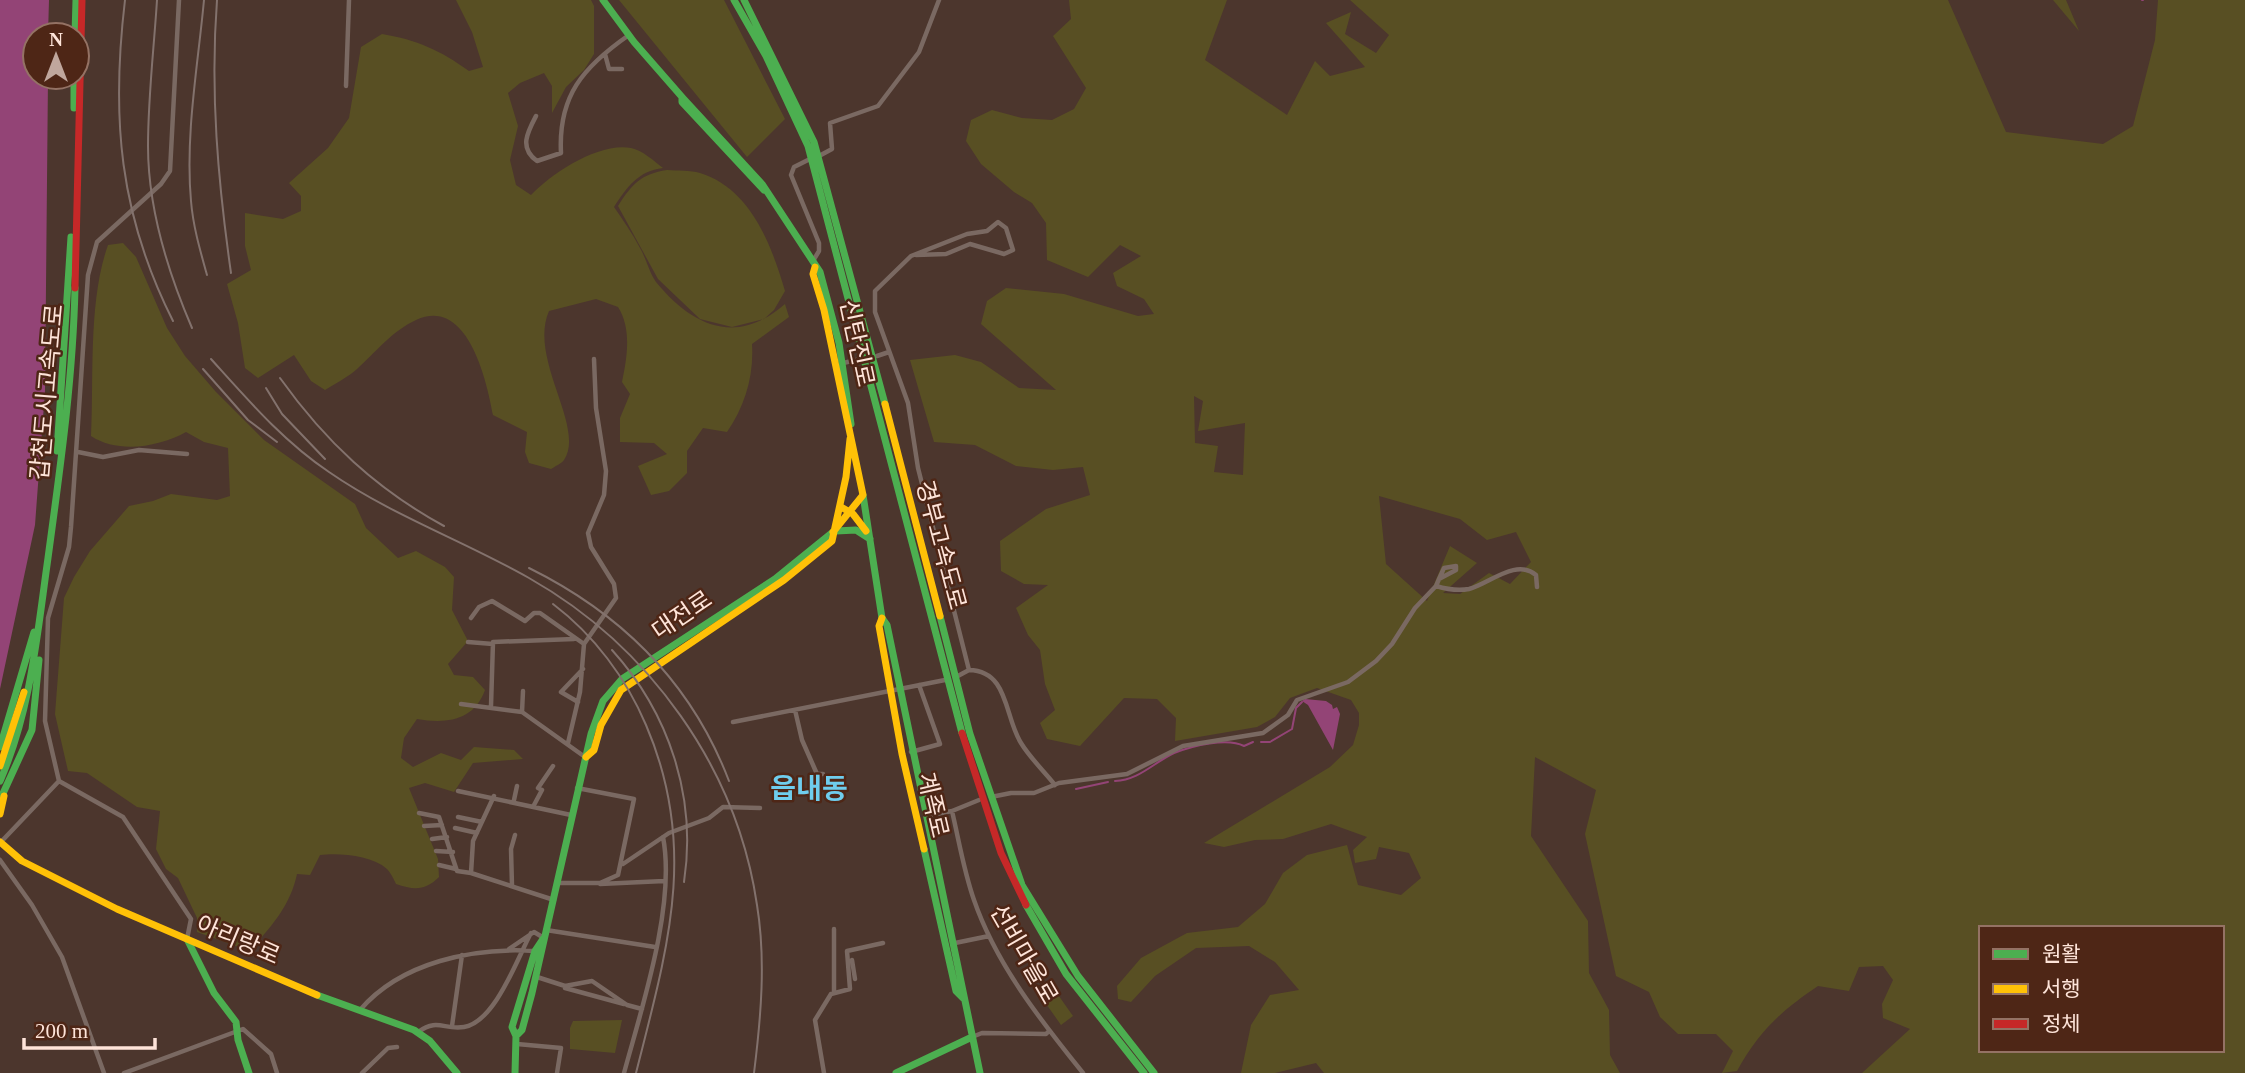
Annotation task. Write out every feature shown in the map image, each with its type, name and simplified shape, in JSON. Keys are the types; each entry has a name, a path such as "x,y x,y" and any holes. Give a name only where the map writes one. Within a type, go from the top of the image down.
{"main road":[{"path":"75,21 76,0"},
{"name":"갑천도시고속도로","path":"0,781 13,755 37,643 67,418 75,296 82,0"},
{"name":"신탄진로","path":"603,0 681,97 682,102 787,218 820,272 843,363 851,414 850,430"},
{"name":"경부고속도로","path":"734,0 766,56 808,146 963,737 1001,853 1016,888 1066,974 1144,1073"},
{"name":"경부고속도로","path":"744,0 773,52 814,142 841,233 971,734 1007,848 1022,884 1078,976 1154,1073"},
{"name":"갑천도시고속도로","path":"0,766 20,719 34,632 61,418 69,296 74,91"},
{"name":"신탄진로","path":"814,265 813,274 863,495"},
{"path":"850,430 836,531 856,530 870,539"},
{"name":"대전로","path":"516,1040 522,1030 544,953 545,934 558,883 576,788 586,757 594,750 601,724 621,690 800,569 825,548 852,514 863,495"},
{"name":"계족로","path":"863,495 882,618 887,625 911,752 955,943 965,990 963,998 980,1073"},
{"path":"841,507 862,523 870,539"},
{"name":"계족로","path":"882,618 879,626 890,690 956,991 963,998"},
{"path":"0,747 34,632"},
{"path":"0,814 1,797 32,730 38,694 37,643"},
{"name":"아리랑로","path":"0,842 22,861 69,887 187,939 418,1032 430,1041 457,1073"},
{"name":"대전로","path":"515,1073 516,1040 512,1027 535,951 545,934"},
{"path":"187,939 208,984 236,1022 248,1073"},
{"path":"896,1073 972,1037"}],"street":[{"path":"179,0 170,170 161,184 97,242 88,275 78,452 68,547 48,618 45,721 59,781 123,817 138,835 155,868 187,912 191,930 187,939"},
{"path":"346,86 349,0"},
{"path":"814,265 818,243 791,175 793,167 829,153 832,145 828,132 830,124 878,106 919,52 939,0"},
{"path":"536,116 525,139 527,152 537,161 558,157 561,153 560,126 569,94 592,64 629,35"},
{"path":"605,54 609,69 622,69"},
{"path":"916,255 946,254 970,244 1004,254 1013,250 1006,228 998,222 986,232 967,234 916,255 904,261 875,291 873,297 875,312 908,403 918,468 969,670"},
{"path":"877,356 889,352"},
{"path":"568,743 578,702 584,644 613,604 616,591 591,547 588,533 604,495 606,471 596,408 594,359"},
{"path":"843,363 861,359"},
{"path":"78,452 103,457 139,450 187,454"},
{"path":"1436,586 1470,589 1507,572 1527,570 1536,575 1536,587"},
{"path":"991,797 1011,793 1034,793 1055,785 1127,774 1183,746 1263,733 1288,715 1297,700 1348,682 1376,661 1392,644 1415,608 1436,586 1439,577"},
{"path":"471,618 479,607 492,601 525,621 534,613 540,613 584,644"},
{"path":"468,642 493,644 574,639"},
{"path":"491,706 493,644"},
{"path":"578,702 561,691 583,668"},
{"path":"956,677 969,670 989,674 999,683 1020,742 1055,785"},
{"path":"733,722 945,680"},
{"path":"911,752 940,744 919,685"},
{"path":"522,712 523,691"},
{"path":"461,704 522,712 538,726 568,743 575,753 586,757"},
{"path":"795,710 802,740 817,774 823,774"},
{"path":"534,805 542,790 538,788 552,766"},
{"path":"0,842 59,781"},
{"path":"514,800 517,786"},
{"path":"576,788 634,799 618,875 596,883"},
{"path":"458,791 514,800 572,815"},
{"path":"471,873 473,841 494,796"},
{"path":"926,817 952,811 979,800"},
{"path":"622,865 663,837 709,818 723,807 760,808"},
{"name":"선비마을로","path":"952,811 970,887 989,936 1049,1031 1083,1073"},
{"path":"419,813 439,817 453,853 456,869"},
{"path":"458,817 482,822"},
{"path":"424,826 442,825"},
{"path":"456,828 477,833"},
{"path":"512,887 511,850 516,835"},
{"path":"432,839 447,837"},
{"path":"624,1073 642,1009 655,947 664,881 663,837"},
{"path":"436,852 453,853"},
{"path":"0,860 32,905 62,957 104,1073"},
{"path":"439,865 554,900"},
{"path":"558,883 664,881"},
{"path":"834,929 834,993"},
{"path":"508,950 531,933 655,947"},
{"path":"418,1032 433,1023 468,1026 488,1014 531,933"},
{"path":"955,943 989,936"},
{"path":"824,1073 815,1020 826,1000 834,993 850,989 847,951 883,943"},
{"path":"360,1010 380,990 397,979 462,955 508,950 535,951"},
{"path":"452,1026 462,955"},
{"path":"852,960 855,979"},
{"path":"537,977 557,986 642,1009"},
{"path":"557,986 592,981 627,1005"},
{"path":"124,1073 243,1029 271,1054 277,1073"},
{"name":"선비마을로","path":"972,1037 982,1033 1046,1034 1049,1031"},
{"path":"516,1040 561,1048 557,1073"},
{"path":"362,1073 388,1048 397,1047"}],"shaded area":[{"path":"0,0 49,0 48,21 21,21 21,91 48,91 45,391 35,525 0,689"},
{"path":"456,0 591,0 594,6 594,54 584,70 566,87 552,113 552,86 544,73 520,83 508,93 518,126 510,160 516,185 531,195 563,169 591,154 618,147 639,151 663,168 640,176 614,207 637,242 656,282 670,298 700,320 716,326 733,327 750,325 785,304 789,317 752,344 750,379 743,401 727,432 703,428 687,451 687,473 669,491 651,495 638,466 667,454 654,443 620,442 620,418 630,394 622,382 627,334 618,307 596,299 549,311 545,330 546,350 568,430 569,446 564,460 551,469 529,463 525,452 527,432 493,415 486,383 472,346 462,331 449,320 434,316 407,325 353,372 325,390 311,381 294,355 258,378 245,368 238,323 227,284 251,270 245,246 245,213 283,219 301,211 301,196 289,183 328,148 349,118 361,47 382,34 428,47 469,71 483,67 472,32"},
{"path":"619,0 724,0 785,119 747,157"},
{"path":"1069,0 1227,0 1205,60 1287,115 1315,61 1330,76 1365,67 1326,23 1351,12 1345,34 1376,53 1389,35 1350,0 1948,0 2006,132 2103,144 2133,126 2155,40 2158,0 2245,0 2245,1073 1862,1073 1910,1029 1883,1018 1882,1004 1893,980 1883,966 1859,967 1849,991 1818,986 1772,1023 1754,1044 1737,1071 1722,1073 1733,1051 1716,1034 1678,1034 1660,1017 1649,992 1616,976 1585,834 1596,790 1535,757 1531,836 1588,921 1589,973 1609,1010 1610,1055 1620,1073 1324,1073 1316,1063 1275,1073 1241,1073 1251,1025 1270,995 1299,990 1275,962 1249,946 1196,948 1155,976 1131,1002 1118,999 1117,986 1141,958 1187,933 1238,927 1265,904 1283,873 1307,855 1347,845 1358,885 1401,895 1421,878 1409,853 1379,847 1376,859 1355,863 1353,850 1367,837 1331,824 1283,839 1255,840 1224,847 1204,843 1330,767 1353,745 1359,725 1359,713 1351,700 1317,688 1290,698 1275,717 1257,727 1175,741 1176,718 1157,699 1124,698 1080,746 1047,739 1040,723 1055,710 1045,684 1040,650 1028,635 1016,608 1048,585 1024,584 1001,571 1000,541 1046,509 1090,495 1083,467 1053,470 1016,466 975,445 934,442 910,360 955,355 981,362 1019,388 1056,390 981,324 987,301 1006,288 1064,294 1138,316 1154,314 1144,299 1117,286 1113,273 1141,256 1120,245 1088,277 1047,260 1046,223 1032,203 1014,192 981,164 966,141 971,120 992,110 1022,118 1052,120 1074,109 1086,88 1053,36 1071,19","holes":["1194,396 1203,401 1198,431 1245,423 1243,475 1214,472 1218,446 1195,443","1379,496 1460,519 1487,540 1516,532 1531,562 1510,584 1489,573 1460,594 1443,593 1477,563 1450,546 1427,601 1386,564"]},
{"path":"2053,0 2066,0 2079,31"},
{"path":"667,170 696,172 718,181 746,205 756,220 773,255 785,291 774,310 764,319 732,327 700,319 658,279 618,206 638,181 650,174"},
{"path":"123,243 136,257 167,328 185,356 216,392 264,440 355,504 366,528 398,558 416,551 445,567 454,577 452,610 468,641 448,664 454,675 473,677 485,690 474,708 458,718 438,721 417,719 404,738 401,758 413,767 441,753 461,760 474,747 514,750 523,759 473,763 454,792 425,783 409,788 438,859 439,877 434,882 419,888 408,887 396,884 387,869 373,861 346,855 320,855 310,875 297,874 285,906 250,951 197,932 197,918 178,878 166,869 156,849 160,811 137,807 87,773 68,771 55,714 64,598 90,551 129,506 171,494 217,500 230,496 228,448 204,442 186,432 151,445 126,447 102,442 91,436 97,290 108,245"},
{"path":"1302,701 1326,701 1333,709 1337,707 1340,714 1333,750 1308,705"},
{"path":"1049,982 1073,1016 1061,1025 1037,991"},
{"path":"622,1020 615,1053 570,1049 570,1028 573,1021"}],"waterway":[{"path":"1261,742 1270,742 1292,729 1296,708 1302,702"},
{"path":"1115,781 1131,778 1174,753 1190,748 1219,742 1244,746 1253,742"},
{"path":"1076,789 1108,782"}],"railway":[{"path":"125,0 119,84 124,164 130,203 141,242 173,321"},
{"path":"157,0 149,109 151,193 161,239 192,328"},
{"path":"204,0 193,100 190,176 193,220 207,275"},
{"path":"217,0 214,69 216,137 231,273"},
{"path":"211,359 252,405 312,460 377,502 529,578 572,606 612,639 649,675 708,759 730,806 746,854 757,905 761,947 762,989 754,1073"},
{"path":"203,369 248,420 277,442"},
{"path":"280,378 315,422 353,462 396,496 444,526"},
{"path":"266,388 282,414 325,459"},
{"path":"529,568 594,607 650,655 695,713 714,746 729,781"},
{"path":"553,604 582,629 607,658 629,691 646,725 662,770 671,814 673,899 658,984 636,1073"},
{"path":"612,650 649,701 674,758 686,819 684,882"}],"traffic: fast":[{"path":"75,21 76,0"},
{"path":"603,0 634,42 682,97 682,102 764,190"},
{"path":"734,0 766,56 808,146 962,733"},
{"path":"744,0 814,142 885,404"},
{"path":"74,91 74,108"},
{"path":"682,97 762,184 820,272 839,343 851,424"},
{"path":"57,451 71,237"},
{"path":"0,781 19,727 36,644 65,424 75,288"},
{"path":"863,495 882,618 887,625 980,1073"},
{"path":"836,531 856,530 870,539"},
{"path":"516,1036 522,1030 532,993 591,734 603,701 622,679 775,579 833,532"},
{"path":"940,616 970,734 1022,885 1078,976 1154,1073"},
{"path":"0,747 34,632"},
{"path":"0,800 32,730 39,660"},
{"path":"924,849 956,991 963,998"},
{"path":"1026,905 1066,974 1144,1073"},
{"path":"187,939 214,993 236,1022 238,1040 249,1073"},
{"path":"515,1073 516,1036 512,1027 535,951 543,939"},
{"path":"317,995 414,1030 430,1041 457,1073"},
{"path":"896,1073 972,1037"}],"traffic: slow":[{"path":"815,267 813,274 824,310 863,495 833,532"},
{"path":"885,404 940,616"},
{"path":"586,757 594,750 601,725 621,690 784,580 832,541 846,477 850,439"},
{"path":"841,507 853,514 866,531"},
{"path":"882,618 879,626 902,754 924,849"},
{"path":"0,766 24,692"},
{"path":"0,814 4,796"},
{"path":"0,842 22,861 117,909 317,995"}],"traffic: jam":[{"path":"75,288 82,0"},
{"path":"962,733 1001,853 1026,905"}],"district":[{"name":"읍내동","path":"809,788"}]}
